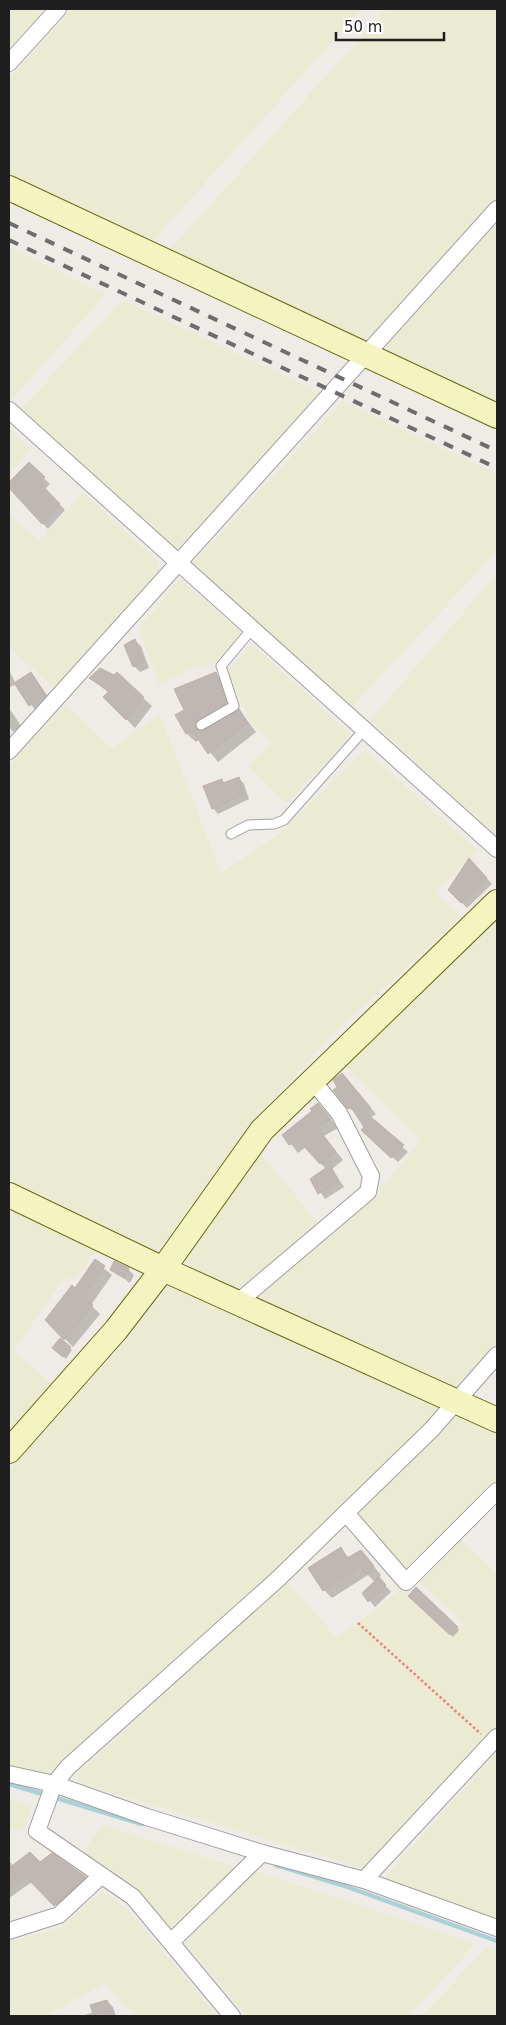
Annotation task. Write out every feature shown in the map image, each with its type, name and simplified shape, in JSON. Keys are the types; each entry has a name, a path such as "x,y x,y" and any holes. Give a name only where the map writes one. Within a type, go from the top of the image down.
{"street":[{"path":"9,63 58,9"},
{"path":"9,188 497,416"},
{"path":"9,751 497,210"},
{"path":"9,410 497,850"},
{"path":"9,1451 116,1330 163,1269 262,1130 497,902"},
{"path":"238,1302 368,1192 371,1176 339,1113 312,1080"},
{"path":"9,1195 163,1269 497,1420"},
{"path":"232,2016 133,1897 37,1831 54,1784 68,1767 279,1578 432,1429 497,1355"},
{"path":"346,1513 406,1582 497,1491"},
{"path":"364,1880 494,1740"},
{"path":"9,1774 54,1784 146,1817 262,1853 364,1880 497,1928"},
{"path":"171,1942 262,1853"},
{"path":"9,1931 59,1915 101,1876"}],"lane":[{"path":"201,725 234,706 221,666 252,629"},
{"path":"231,834 248,825 274,824 284,820 364,730"}],"path":[{"path":"358,1623 494,1740"}],"green space":[{"path":"9,9 50,9 9,55"},
{"path":"72,9 362,9 149,245 9,178 9,79"},
{"path":"386,9 497,9 497,202 366,347 168,252"},
{"path":"497,223 497,409 386,358 389,343"},
{"path":"9,247 106,294 9,403"},
{"path":"122,300 322,393 179,553 21,409"},
{"path":"343,401 497,474 497,551 352,707 193,563"},
{"path":"9,428 31,449 9,473"},
{"path":"83,493 159,562 159,574 55,689 9,646 9,514 39,541"},
{"path":"497,574 497,837 370,720"},
{"path":"180,579 243,634 215,664 194,667 159,685 139,629"},
{"path":"252,644 351,735 286,804 248,766 271,743 252,724 226,673"},
{"path":"65,704 112,748 160,714 221,873 277,836 365,750 477,850 435,892 461,917 329,1038 238,1140 162,1247 154,1251 9,1184 9,766"},
{"path":"497,922 497,1345 455,1392 254,1299 373,1197 421,1141 344,1065"},
{"path":"259,1152 318,1223 245,1290 233,1291 189,1273 188,1252"},
{"path":"9,1204 99,1246 75,1279 63,1279 14,1351 53,1385 9,1433"},
{"path":"178,1284 438,1403 437,1414 269,1577 49,1775 9,1766 9,1471 121,1346 167,1287"},
{"path":"457,1411 497,1429 497,1483 405,1571 355,1512"},
{"path":"461,1540 497,1574 497,1726 366,1869 82,1784 77,1774 286,1581 336,1637 351,1628 401,1589 450,1635 464,1624 420,1582"},
{"path":"497,1753 497,1921 382,1880"},
{"path":"9,1800 32,1805 25,1828 9,1830"},
{"path":"102,1825 236,1867 173,1932 83,1853"},
{"path":"255,1871 475,1944 409,2016 247,2016 185,1943"},
{"path":"103,1891 129,1911 217,2016 137,2016 123,2005 105,1983 49,2014 50,2016 9,2016 9,1942 61,1927"},
{"path":"488,1946 497,1949 497,2016 422,2016"}],"building":[{"path":"29,462 45,477 40,483 60,504 42,524 9,488 9,482"},
{"path":"135,639 144,662 133,667 124,645"},
{"path":"100,668 114,675 117,672 144,697 126,720 103,697 109,691 89,678"},
{"path":"31,672 46,695 29,706 14,683"},
{"path":"216,672 226,703 197,720 196,729 204,730 239,709 248,723 208,754 192,730 186,734 175,715 184,710 174,689"},
{"path":"239,777 244,794 212,809 203,786 222,779 223,783"},
{"path":"469,858 487,878 461,903 448,890"},
{"path":"342,1073 371,1108 365,1112 404,1145 391,1158 361,1130 364,1127 351,1107 348,1109 333,1090 337,1087 333,1080"},
{"path":"318,1103 331,1119 317,1127 336,1152 320,1164 298,1140 289,1145 282,1135 312,1111 310,1109"},
{"path":"330,1165 339,1181 318,1194 310,1179"},
{"path":"95,1259 105,1266 84,1296 93,1305 64,1340 45,1320 72,1285 75,1288"},
{"path":"114,1261 129,1268 124,1278 110,1270"},
{"path":"60,1338 71,1347 63,1357 52,1348"},
{"path":"341,1547 347,1558 361,1550 374,1566 367,1575 360,1567 323,1591 308,1568"},
{"path":"379,1577 386,1585 368,1602 362,1593"},
{"path":"416,1587 458,1627 450,1635 408,1596"},
{"path":"30,1852 40,1862 52,1853 86,1877 54,1906 26,1877 9,1889 9,1868"},
{"path":"107,2000 113,2016 94,2016 90,2005"}],"waterway":[{"path":"9,1784 46,1795"},
{"path":"53,1797 142,1824"},
{"path":"276,1865 342,1885 497,1941"}],"railway":[{"path":"9,223 497,451"},
{"path":"9,240 497,468"}]}
